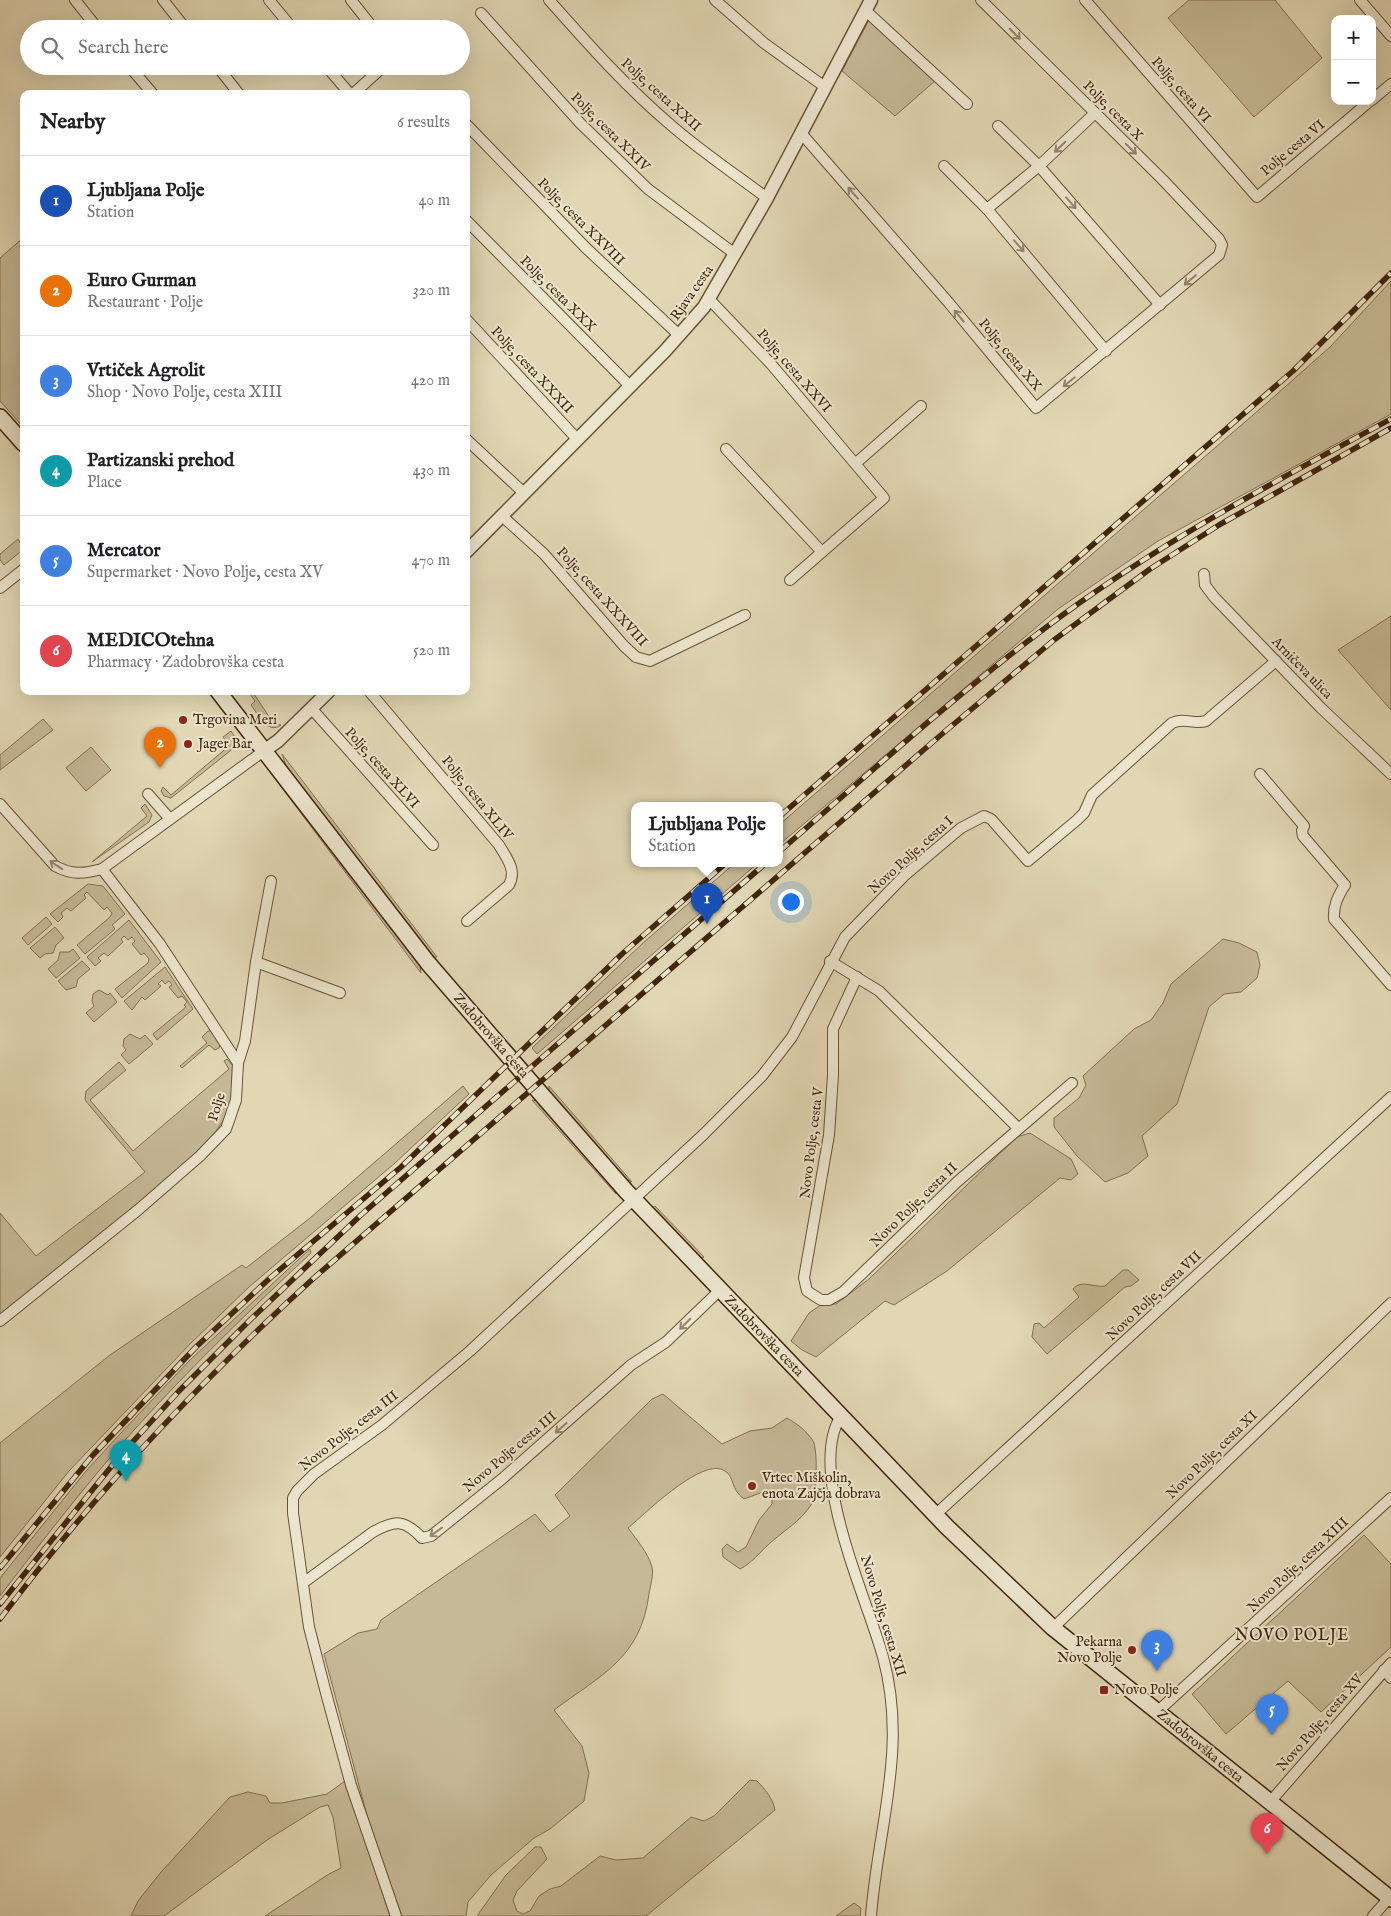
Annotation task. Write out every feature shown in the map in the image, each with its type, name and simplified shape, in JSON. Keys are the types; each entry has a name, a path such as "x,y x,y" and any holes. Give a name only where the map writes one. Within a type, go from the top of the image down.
{"main road":[{"path":"0,417 20,440"},
{"name":"Zadobrovška cesta","path":"221,695 428,964 633,1198 935,1515 990,1570 1053,1628 1390,1899"}],"street":[{"path":"75,0 91,20"},
{"path":"163,0 179,20"},
{"path":"269,0 286,20"},
{"path":"351,0 367,20"},
{"name":"Polje, cesta XXII","path":"549,0 648,106 673,128 767,198"},
{"path":"715,0 764,43 825,87"},
{"name":"Polje, cesta X","path":"981,0 1219,239 1222,245 1219,255 1160,305"},
{"name":"Polje, cesta VI","path":"1085,0 1257,197"},
{"path":"1360,0 1391,36"},
{"path":"869,3 967,104"},
{"name":"Rjava cesta","path":"470,548 680,335 709,299 767,198 869,3"},
{"name":"Polje, cesta XXIV","path":"481,13 580,123 648,189 735,254"},
{"path":"137,75 150,90"},
{"path":"224,75 237,90"},
{"path":"334,75 347,90"},
{"path":"356,90 373,75"},
{"name":"Polje cesta VI","path":"1376,96 1391,84"},
{"name":"Polje cesta VI","path":"1257,197 1365,105"},
{"path":"987,209 1039,166 1095,113"},
{"path":"944,166 987,209 1106,351 1160,305 1039,166 998,126"},
{"name":"Polje, cesta XXVIII","path":"470,128 586,248 680,335"},
{"name":"Polje, cesta XX","path":"801,133 949,303 1036,408 1106,351"},
{"name":"Polje, cesta XXX","path":"470,224 630,386"},
{"name":"Polje, cesta XXVI","path":"709,299 771,364 884,498 790,580"},
{"name":"Polje, cesta XXXII","path":"470,323 578,440"},
{"path":"856,463 921,406"},
{"path":"470,443 524,493"},
{"path":"726,449 822,552"},
{"name":"Polje, cesta XXXVIII","path":"502,516 544,554 624,646 641,660 650,661 745,615"},
{"path":"0,588 20,571"},
{"name":"Arničeva ulica","path":"1204,574 1205,585 1214,596 1276,661 1391,774"},
{"name":"Novo Polje, cesta I","path":"633,1198 704,1134 771,1066 801,1020 830,961 845,937 904,876 961,828 984,816 991,819 1028,861 1077,820 1084,813 1086,804 1092,795 1172,723 1179,720 1199,724 1206,722 1276,661"},
{"path":"0,804 55,866 74,874 102,869 265,750 325,695"},
{"name":"Polje, cesta XLIV","path":"372,695 494,839 512,867 513,877 509,885 467,921"},
{"name":"Polje, cesta XLVI","path":"312,709 433,845"},
{"path":"1260,774 1304,826 1303,836 1346,885 1336,900 1333,910 1334,919 1391,985"},
{"path":"148,794 170,819"},
{"path":"102,869 160,944 238,1063"},
{"name":"Polje","path":"0,1321 138,1210 200,1156 226,1128 236,1100 238,1063 244,1041 270,881"},
{"path":"830,961 879,991 1018,1128"},
{"path":"256,962 340,993"},
{"name":"Novo Polje, cesta V","path":"829,1300 821,1300 813,1296 805,1287 804,1278 829,1135 834,1075 833,1029 857,977"},
{"name":"Novo Polje, cesta II","path":"829,1300 856,1281 957,1182 1072,1083"},
{"name":"Novo Polje, cesta VII","path":"935,1515 1391,1097"},
{"name":"Novo Polje, cesta III","path":"396,1916 351,1786 310,1629 293,1513 294,1498 297,1491 314,1474 382,1424 456,1363 633,1198"},
{"name":"Novo Polje cesta III","path":"303,1583 373,1532 386,1525 402,1523 409,1526 422,1538 427,1538 436,1532 509,1473 636,1361 666,1342 720,1290"},
{"name":"Novo Polje, cesta XI","path":"1053,1628 1391,1303"},
{"name":"Novo Polje, cesta XII","path":"840,1416 834,1426 830,1443 829,1458 832,1482 848,1552 883,1656 891,1690 894,1716 891,1780 871,1916"},
{"name":"Novo Polje, cesta XIII","path":"1156,1712 1391,1498"},
{"name":"Novo Polje, cesta XV","path":"1270,1802 1389,1670"},
{"path":"1373,1916 1390,1899"}],"shaded area":[{"path":"1189,0 1275,0 1322,58 1254,117 1168,18"},
{"path":"869,20 936,80 895,116 842,71"},
{"path":"20,240 20,424 0,401 0,258"},
{"path":"1391,281 1391,414 1158,541 1058,609 783,841 783,821 1331,346"},
{"path":"18,539 20,552 4,565 0,560 0,554"},
{"path":"1391,616 1391,710 1338,650"},
{"path":"251,695 255,695 274,724 281,725 272,727 264,722 251,705 255,701"},
{"path":"43,719 53,730 0,770 0,755"},
{"path":"231,731 237,740 235,747 171,798 164,796 161,791 163,787 171,795 229,746 223,737"},
{"path":"91,747 111,770 86,791 66,768"},
{"path":"282,754 437,957 432,957 286,766"},
{"path":"267,768 274,774 420,965 421,973"},
{"path":"145,804 152,815 149,822 92,862 147,816 141,808"},
{"path":"730,867 753,867 537,1054 532,1048 643,943"},
{"path":"88,884 103,886 125,914 112,925 115,929 85,954 77,945 110,917 112,913 107,907 104,910 87,892 84,895 86,898 71,911 67,908 61,913 63,917 58,922 50,914"},
{"path":"46,917 52,924 28,945 22,938"},
{"path":"129,920 161,962 122,998 115,989 148,963 149,959 144,953 141,955 132,944 135,941 132,937 128,940 124,936 121,939 123,942 108,956 104,953 98,958 101,961 95,966 87,957"},
{"path":"55,927 64,938 56,945 53,953 45,954 40,958 30,948"},
{"path":"1223,939 1239,943 1257,952 1260,965 1257,978 1241,992 1224,994 1209,1007 1177,1104 1142,1136 1148,1156 1128,1173 1105,1182 1077,1156 1054,1127 1054,1118 1079,1098 1086,1085 1083,1076 1134,1029 1151,1020 1163,1003 1171,984"},
{"path":"73,949 80,958 56,978 48,969 58,960 60,952 69,952"},
{"path":"82,961 90,969 78,979 76,987 66,990 58,981"},
{"path":"165,967 193,1009 157,1040 153,1034 186,1007 184,1005 187,1002 182,996 178,998 169,987 172,985 169,981 165,984 162,980 158,984 161,986 145,1000 142,997 132,1010 124,1001"},
{"path":"99,990 108,995 110,993 117,1002 94,1022 86,1013 94,1006 92,1001 93,994"},
{"path":"208,1031 212,1031 220,1044 219,1048 215,1050 209,1045 182,1068 180,1066 207,1043 202,1037"},
{"path":"130,1034 140,1039 145,1035 153,1044 129,1064 121,1055 126,1050 123,1046 124,1039"},
{"path":"227,1059 233,1066 231,1100 227,1115 210,1140 158,1187 0,1315 0,1213 36,1256 145,1172 85,1100 86,1091 119,1062 126,1070 90,1100 133,1151 229,1069 224,1061"},
{"path":"463,1086 469,1094 395,1163 249,1287 190,1344 69,1471 0,1557 0,1443 110,1355 242,1265 246,1268 310,1218"},
{"path":"549,1086 632,1182 624,1178 549,1091"},
{"path":"532,1100 538,1101 614,1189 616,1194"},
{"path":"1030,1133 1071,1159 1078,1174 1071,1180 1060,1178 947,1271 894,1305 885,1301 816,1357 802,1350 791,1341 809,1313 822,1304 836,1304 869,1279 1017,1137"},
{"path":"655,1206 704,1257 700,1258 652,1208"},
{"path":"310,1249 311,1253 177,1384 134,1430 82,1491 0,1596 0,1578 86,1471 190,1360"},
{"path":"1123,1270 1128,1270 1139,1280 1131,1286 1125,1287 1047,1354 1032,1337 1034,1324 1039,1323 1044,1328 1079,1297 1073,1289 1076,1286 1084,1284 1105,1286"},
{"path":"663,1394 722,1444 750,1431 772,1428 787,1418 798,1425 810,1437 815,1446 816,1483 811,1505 797,1521 752,1561 740,1569 723,1557 722,1549 727,1544 738,1552 746,1547 759,1520 772,1504 772,1494 763,1492 744,1499 725,1471 715,1469 703,1471 689,1478 661,1499 628,1528 645,1552 652,1570 652,1580 645,1616 628,1650 616,1663 603,1675 554,1710 582,1746 589,1773 584,1801 550,1829 534,1838 491,1875 468,1902 466,1916 402,1916 373,1838 324,1654 358,1633 377,1629 381,1620 535,1514 550,1532 570,1516 555,1495 652,1399"},
{"path":"1364,1535 1391,1564 1391,1647 1321,1712 1288,1681 1226,1734 1192,1694"},
{"path":"750,1780 757,1781 763,1787 771,1798 775,1810 646,1916 477,1916 506,1875 535,1847 541,1847 547,1859 517,1891 513,1900 517,1911 523,1914 530,1911 539,1896 550,1889 561,1886 600,1856 616,1860 643,1858 691,1817 704,1821 714,1816"},
{"path":"345,1781 390,1916 265,1916 341,1868 333,1817 328,1805 320,1807 267,1840 164,1916 131,1916 138,1901 161,1872 230,1797 248,1792 266,1796 270,1803 282,1803 327,1794"},
{"path":"854,1903 861,1908 860,1916 836,1916"}],"railway":[{"path":"783,813 1293,371 1391,273"},
{"path":"783,848 955,700 1064,614 1183,535 1265,487 1391,419"},
{"path":"0,1619 73,1528 149,1440 272,1317 315,1277 942,734 1054,640 1150,569 1219,525 1391,428"},
{"path":"0,1568 93,1455 196,1347 270,1278 401,1167 622,954 721,867"},
{"path":"0,1604 119,1457 179,1391 251,1319 362,1214 761,867"}],"place":[{"name":"Trgovina Meri","path":"183,720"},
{"name":"Jager Bar","path":"188,744"},
{"name":"Euro Gurman","path":"160,768"},
{"name":"Ljubljana Polje","path":"707,924"},
{"name":"Partizanski prehod","path":"126,1481"},
{"name":"Vrtec Miškolin, enota Zajčja dobrava","path":"752,1486"},
{"name":"Pekarna Novo Polje","path":"1132,1650"},
{"name":"Vrtiček Agrolit","path":"1157,1671"},
{"name":"Novo Polje","path":"1104,1690"},
{"name":"Mercator","path":"1272,1735"},
{"name":"MEDICOtehna","path":"1267,1854"}],"district":[{"name":"NOVO POLJE","path":"1292,1636"}]}
